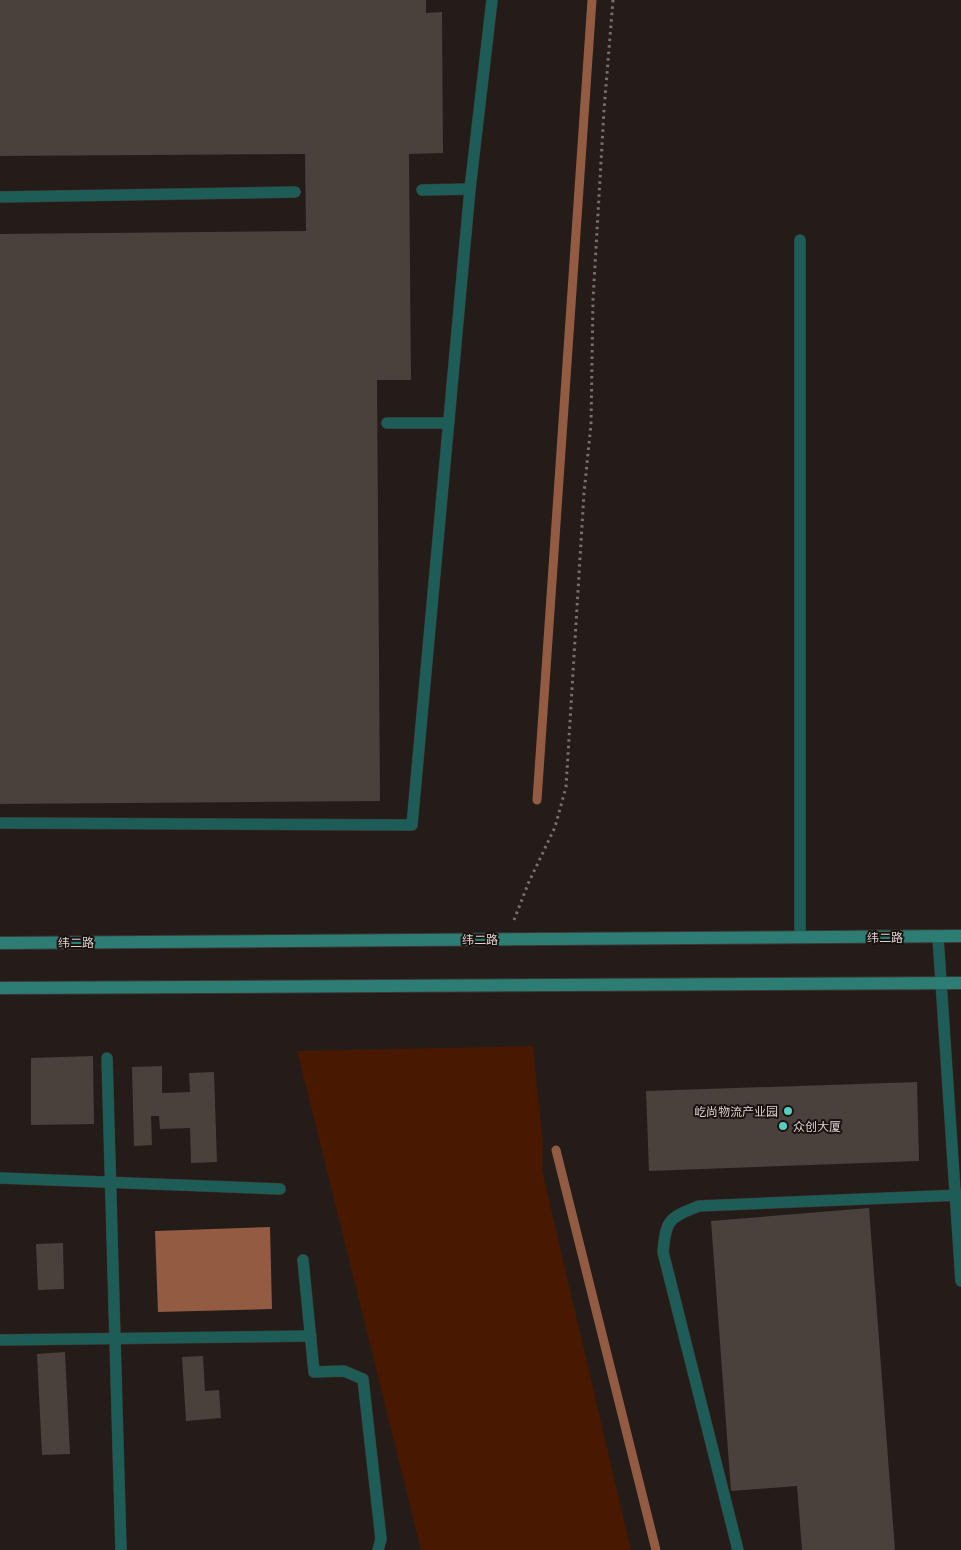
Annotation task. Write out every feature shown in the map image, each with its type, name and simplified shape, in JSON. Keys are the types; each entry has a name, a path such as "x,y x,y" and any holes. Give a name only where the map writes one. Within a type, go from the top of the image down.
{"street":[{"name":"纬二路","path":"0,943 961,936"},
{"path":"0,988 961,984"}],"lane":[{"path":"0,822 412,825 470,189 492,0"},
{"path":"422,190 470,189"},
{"path":"0,197 295,192"},
{"path":"800,240 800,937"},
{"path":"387,423 449,423"},
{"path":"938,937 958,1195 961,1281"},
{"path":"107,1058 122,1550"},
{"path":"0,1178 280,1190"},
{"path":"738,1550 663,1252 665,1230 675,1216 699,1206 958,1195"},
{"path":"303,1260 314,1372 344,1370 363,1379 381,1539 378,1550"},
{"path":"0,1340 115,1337 311,1336"}],"path":[{"path":"506,939 528,884 555,828 566,786 584,493 591,424 593,300 604,110 613,0"}],"shaded area":[{"path":"533,1046 543,1145 542,1170 631,1550 421,1550 297,1051"},
{"path":"270,1227 272,1309 158,1312 155,1231"}],"building":[{"path":"0,0 426,0 426,13 442,12 443,153 409,154 411,380 377,380 380,801 0,804 0,234 306,231 305,154 0,156"},
{"path":"93,1056 94,1124 31,1125 31,1058"},
{"path":"162,1066 162,1093 190,1092 189,1073 214,1072 217,1162 191,1163 190,1128 160,1129 159,1116 151,1116 152,1145 134,1146 132,1067"},
{"name":"众创大厦","path":"917,1082 919,1161 649,1171 646,1091"},
{"path":"869,1208 895,1550 802,1550 797,1486 731,1491 711,1221"},
{"path":"63,1243 64,1289 38,1290 36,1244"},
{"path":"65,1352 70,1454 42,1455 37,1354"},
{"path":"203,1356 205,1391 219,1390 221,1418 186,1421 182,1357"}],"waterway":[{"path":"537,800 592,0"},
{"path":"556,1150 656,1550"}],"place":[{"name":"屹尚物流产业园","path":"788,1111"},
{"name":"众创大厦","path":"783,1126"}]}
